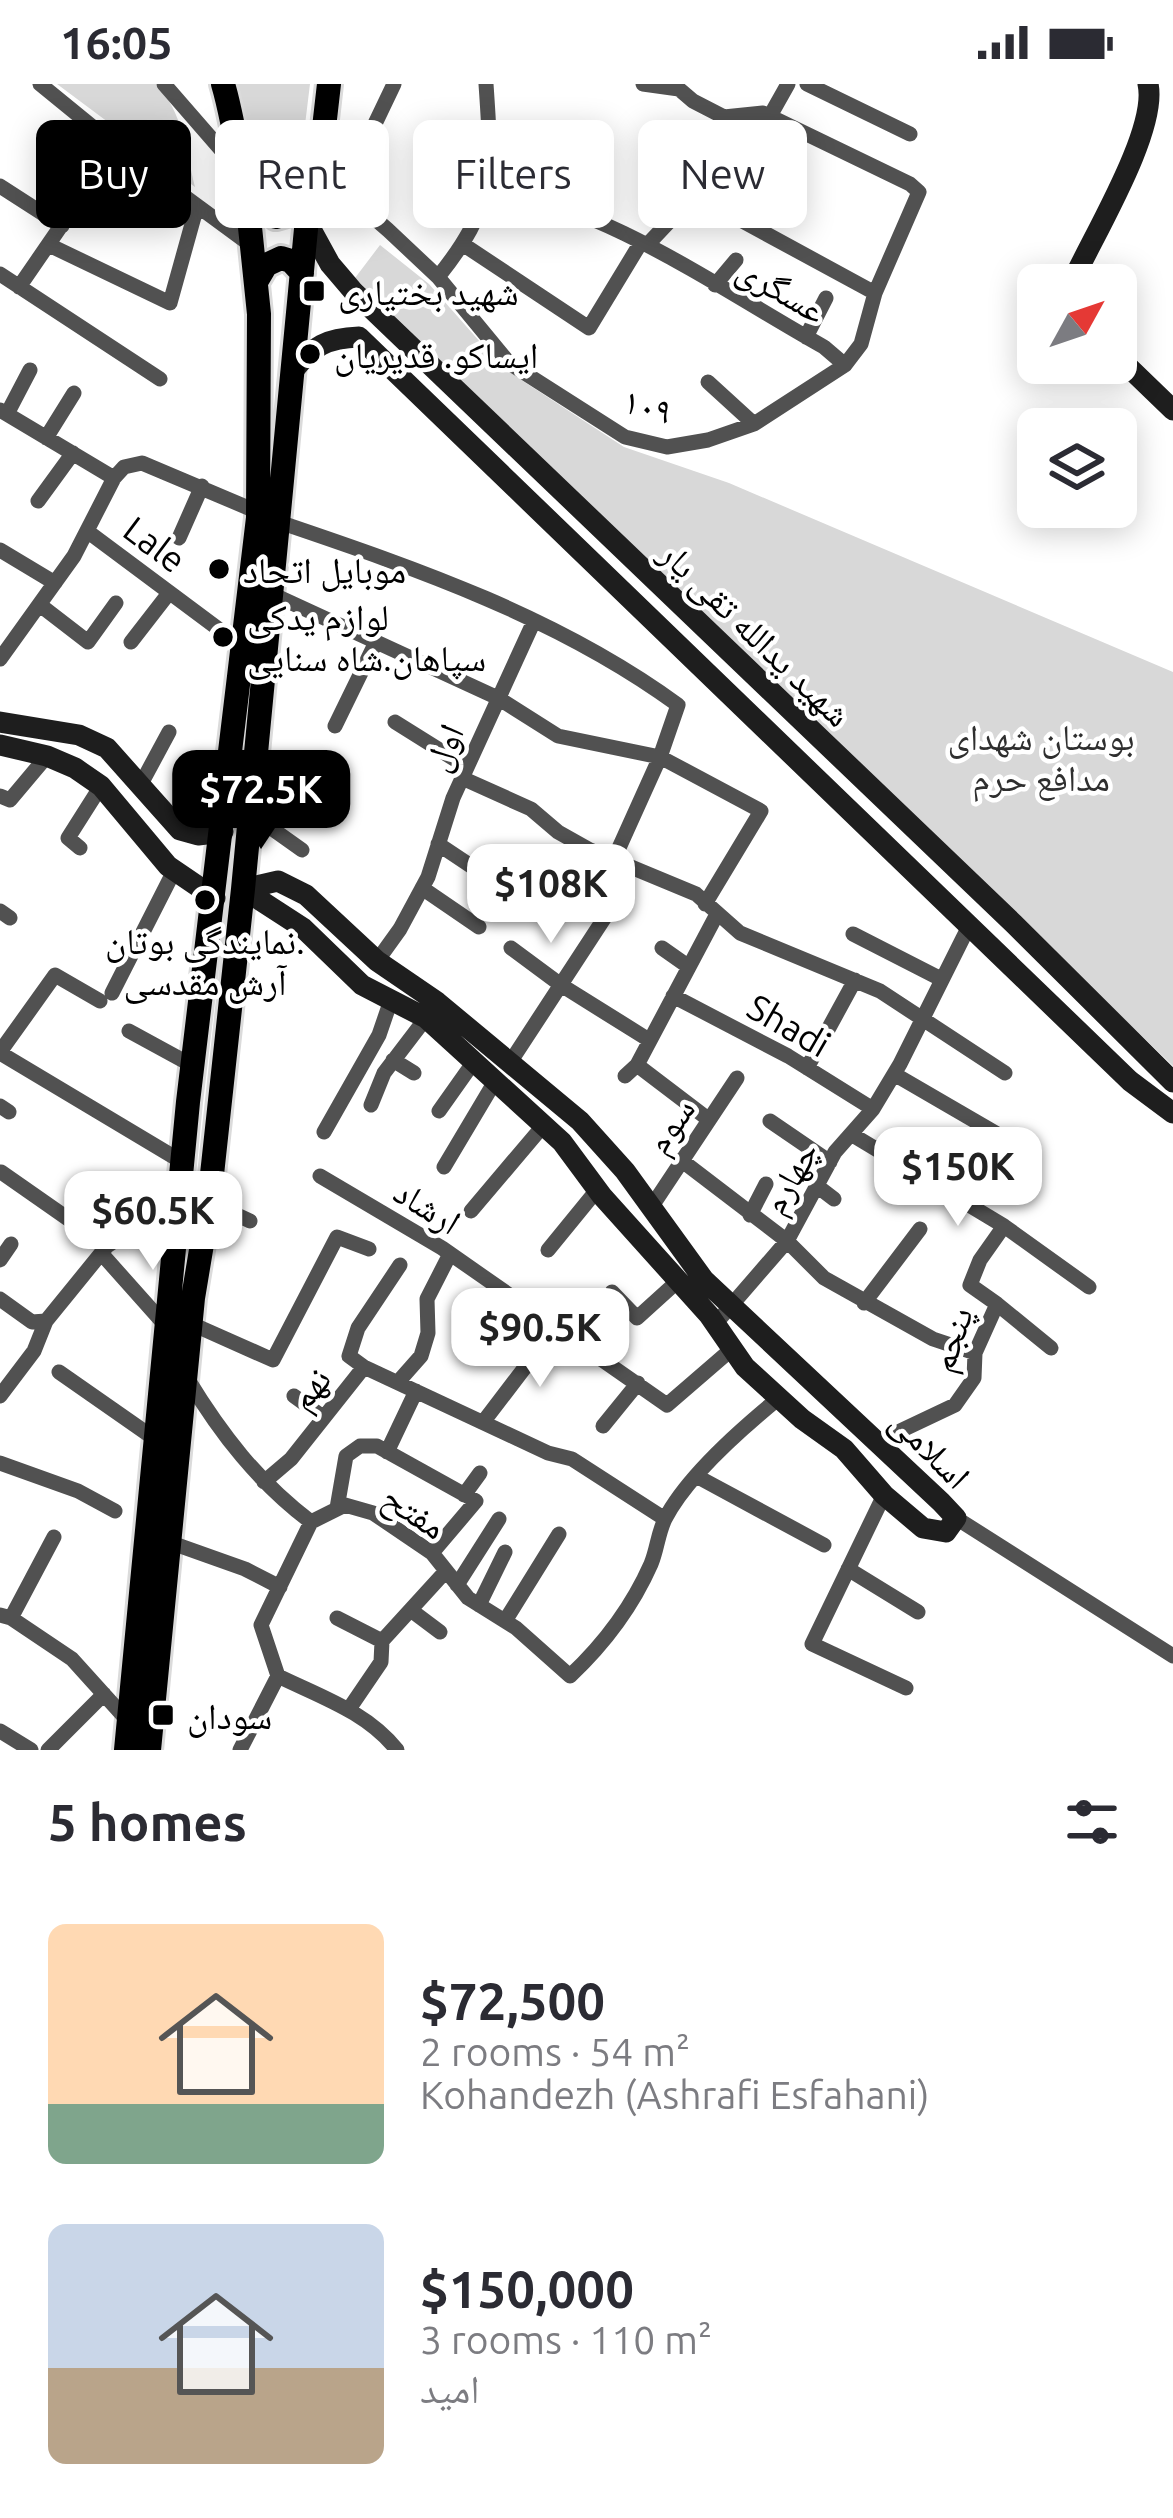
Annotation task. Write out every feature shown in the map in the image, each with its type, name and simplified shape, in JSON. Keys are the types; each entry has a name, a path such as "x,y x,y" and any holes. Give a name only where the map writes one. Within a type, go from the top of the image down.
{"main road":[{"path":"223,84 231,120"},
{"path":"323,120 329,84"},
{"path":"146,1748 128,1721 155,1439 179,1325 193,1298 209,1202 272,594 250,228"},
{"path":"146,1748 186,1376 179,1325 180,1195 188,1102 244,648 293,371 307,228"},
{"path":"256,282 266,265 281,258 302,273"},
{"path":"188,1102 193,1174 203,1178 214,1159"},
{"path":"180,1195 188,1192 190,1198 185,1262 193,1298"}],"street":[{"path":"40,84 84,120"},
{"path":"165,84 215,143"},
{"path":"377,120 394,84"},
{"path":"486,84 487,120"},
{"path":"643,84 686,89 724,117 770,116 919,192 875,292 861,344 845,365"},
{"path":"807,84 910,134"},
{"path":"1081,264 1145,128 1152,100 1148,84"},
{"path":"770,116 780,86"},
{"path":"0,186 36,209"},
{"path":"191,202 252,246"},
{"path":"49,245 170,303 197,206"},
{"path":"19,287 61,228"},
{"name":"شهید یدالله تقی یار","path":"318,228 330,264 384,319 1015,924 1173,1082"},
{"name":"۱۰۹","path":"384,228 438,277 509,363 625,437 667,447 708,440 754,424 845,365"},
{"path":"438,277 473,228"},
{"name":"عسگری","path":"606,228 644,244 806,337 845,365"},
{"path":"464,245 589,328 644,244 661,228"},
{"path":"756,228 875,292"},
{"path":"715,285 736,260"},
{"path":"0,274 160,379"},
{"path":"806,337 826,298"},
{"path":"293,371 313,346 337,338 364,342 373,322 384,319"},
{"name":"شهید یدالله تقی یار","path":"364,342 1130,1081 1173,1113"},
{"path":"30,370 3,412 114,478"},
{"path":"1137,376 1173,410"},
{"path":"707,382 754,424"},
{"path":"46,438 74,393"},
{"path":"38,501 73,453"},
{"path":"2,654 56,583 114,478 124,467 142,463 269,517 428,573 535,621 600,654 677,705 660,757 614,859"},
{"path":"178,538 202,485"},
{"name":"Lale","path":"87,531 244,648"},
{"path":"0,550 56,583"},
{"path":"131,642 170,593"},
{"path":"272,594 498,698 558,736 660,757 761,811 711,910 689,967 631,1070 709,1119"},
{"path":"40,604 88,642 116,603"},
{"name":"اول","path":"377,961 422,888 464,773 535,621"},
{"path":"335,726 376,642"},
{"path":"0,722 79,735 106,748 179,830 198,836 223,832"},
{"path":"394,722 558,832 696,894 711,910 776,951 803,957 855,980 1005,1073"},
{"path":"141,784 169,732"},
{"path":"0,745 75,768 100,786 174,871 215,898"},
{"path":"0,796 10,800 47,756"},
{"path":"80,848 68,838 100,786"},
{"path":"250,813 302,850"},
{"path":"438,844 477,869"},
{"path":"511,1061 609,911 534,857"},
{"path":"174,871 106,997 55,975 2,1046 184,1163"},
{"name":"اسلامی","path":"243,889 278,881 305,896 377,961 511,1061 580,1121 652,1206 704,1280 723,1315 734,1348 745,1366 844,1449 884,1495 923,1528 946,1532 956,1518 878,1441 723,1315 679,1280 597,1190 562,1142 426,1018 362,985 303,928 243,889"},
{"path":"422,888 478,927"},
{"name":"چهارم","path":"723,1315 763,1274 787,1241 830,1162 873,1109 969,926"},
{"path":"853,934 941,979"},
{"path":"511,947 649,1040"},
{"path":"662,948 689,967"},
{"path":"807,1068 855,980"},
{"name":"Shadi","path":"673,996 873,1109"},
{"path":"324,1132 380,1035 392,1000"},
{"path":"370,1105 383,1073 426,1018"},
{"path":"128,1031 195,1067"},
{"path":"393,1060 414,1073"},
{"path":"439,1111 473,1063"},
{"path":"894,1074 1010,1142"},
{"name":"سوم","path":"652,1206 737,1078"},
{"path":"444,1167 494,1083"},
{"path":"770,1120 830,1162"},
{"path":"471,1210 543,1126"},
{"path":"850,1134 1004,1226 1089,1287"},
{"path":"681,1160 787,1241 824,1278 933,1339 975,1353"},
{"path":"2,1172 104,1250 179,1325 273,1360 337,1237 368,1249"},
{"name":"ارشاد","path":"320,1176 450,1254 667,1405 734,1348"},
{"path":"750,1215 766,1184"},
{"path":"818,1186 834,1199"},
{"path":"548,1250 597,1190"},
{"path":"0,1396 34,1351 46,1321 104,1250 180,1195"},
{"path":"209,1202 250,1222"},
{"name":"پنجم","path":"878,1441 955,1405 974,1378 975,1353 997,1304 970,1286 980,1260 1004,1226"},
{"path":"864,1304 920,1228"},
{"path":"0,1260 11,1244"},
{"path":"398,1382 421,1356 428,1334 427,1299 450,1254"},
{"path":"364,1367 349,1356 358,1328 400,1264"},
{"path":"613,1292 637,1318 679,1280"},
{"path":"997,1304 1051,1348"},
{"path":"3,1309 32,1322 46,1321"},
{"path":"484,1421 555,1328"},
{"name":"نهم","path":"264,1482 291,1459 364,1367 572,1460 665,1519"},
{"path":"59,1372 155,1439"},
{"path":"186,1376 213,1421 264,1482 311,1522 261,1624 278,1676 240,1750"},
{"path":"603,1426 638,1384"},
{"path":"387,1452 416,1391"},
{"path":"294,1396 323,1417"},
{"path":"665,1519 724,1443 779,1398"},
{"path":"337,1508 346,1456 360,1446 377,1446 476,1501 432,1553"},
{"path":"0,1463 78,1491 115,1511"},
{"path":"464,1495 480,1473"},
{"path":"698,1477 824,1545"},
{"path":"884,1495 812,1644 906,1688"},
{"name":"مفتح","path":"311,1522 345,1504 373,1514 432,1553 479,1605 570,1676 626,1612 652,1562 665,1519"},
{"path":"956,1518 1173,1656"},
{"path":"349,1709 381,1662 382,1641 396,1622 451,1578 499,1519"},
{"path":"505,1621 559,1534"},
{"path":"53,1537 6,1616 72,1659 128,1721"},
{"path":"169,1542 280,1587"},
{"path":"479,1605 506,1552"},
{"path":"848,1569 918,1612"},
{"path":"412,1612 440,1632"},
{"path":"337,1618 382,1641"},
{"path":"278,1676 349,1709 383,1733 397,1750"},
{"path":"48,1750 104,1694"},
{"path":"0,1731 31,1750"}],"green space":[{"path":"57,84 156,84 178,120 105,120"},
{"path":"237,84 310,84 306,120 245,120"},
{"name":"بوستان شهدای مدافع حرم","path":"380,245 429,284 503,368 624,447 729,483 1173,672 1173,1066 355,278"}],"place":[{"name":"شهید بختیاری","path":"314,291"},
{"name":"ایساکو. قدیریان","path":"310,354"},
{"name":"موبایل اتحاد","path":"219,569"},
{"name":"لوازم یدکی سپاهان.شاه سنایی","path":"223,637"},
{"name":"نمایندگی بوتان. آرش مقدسی","path":"205,900"},
{"name":"سودان","path":"163,1715"}]}
